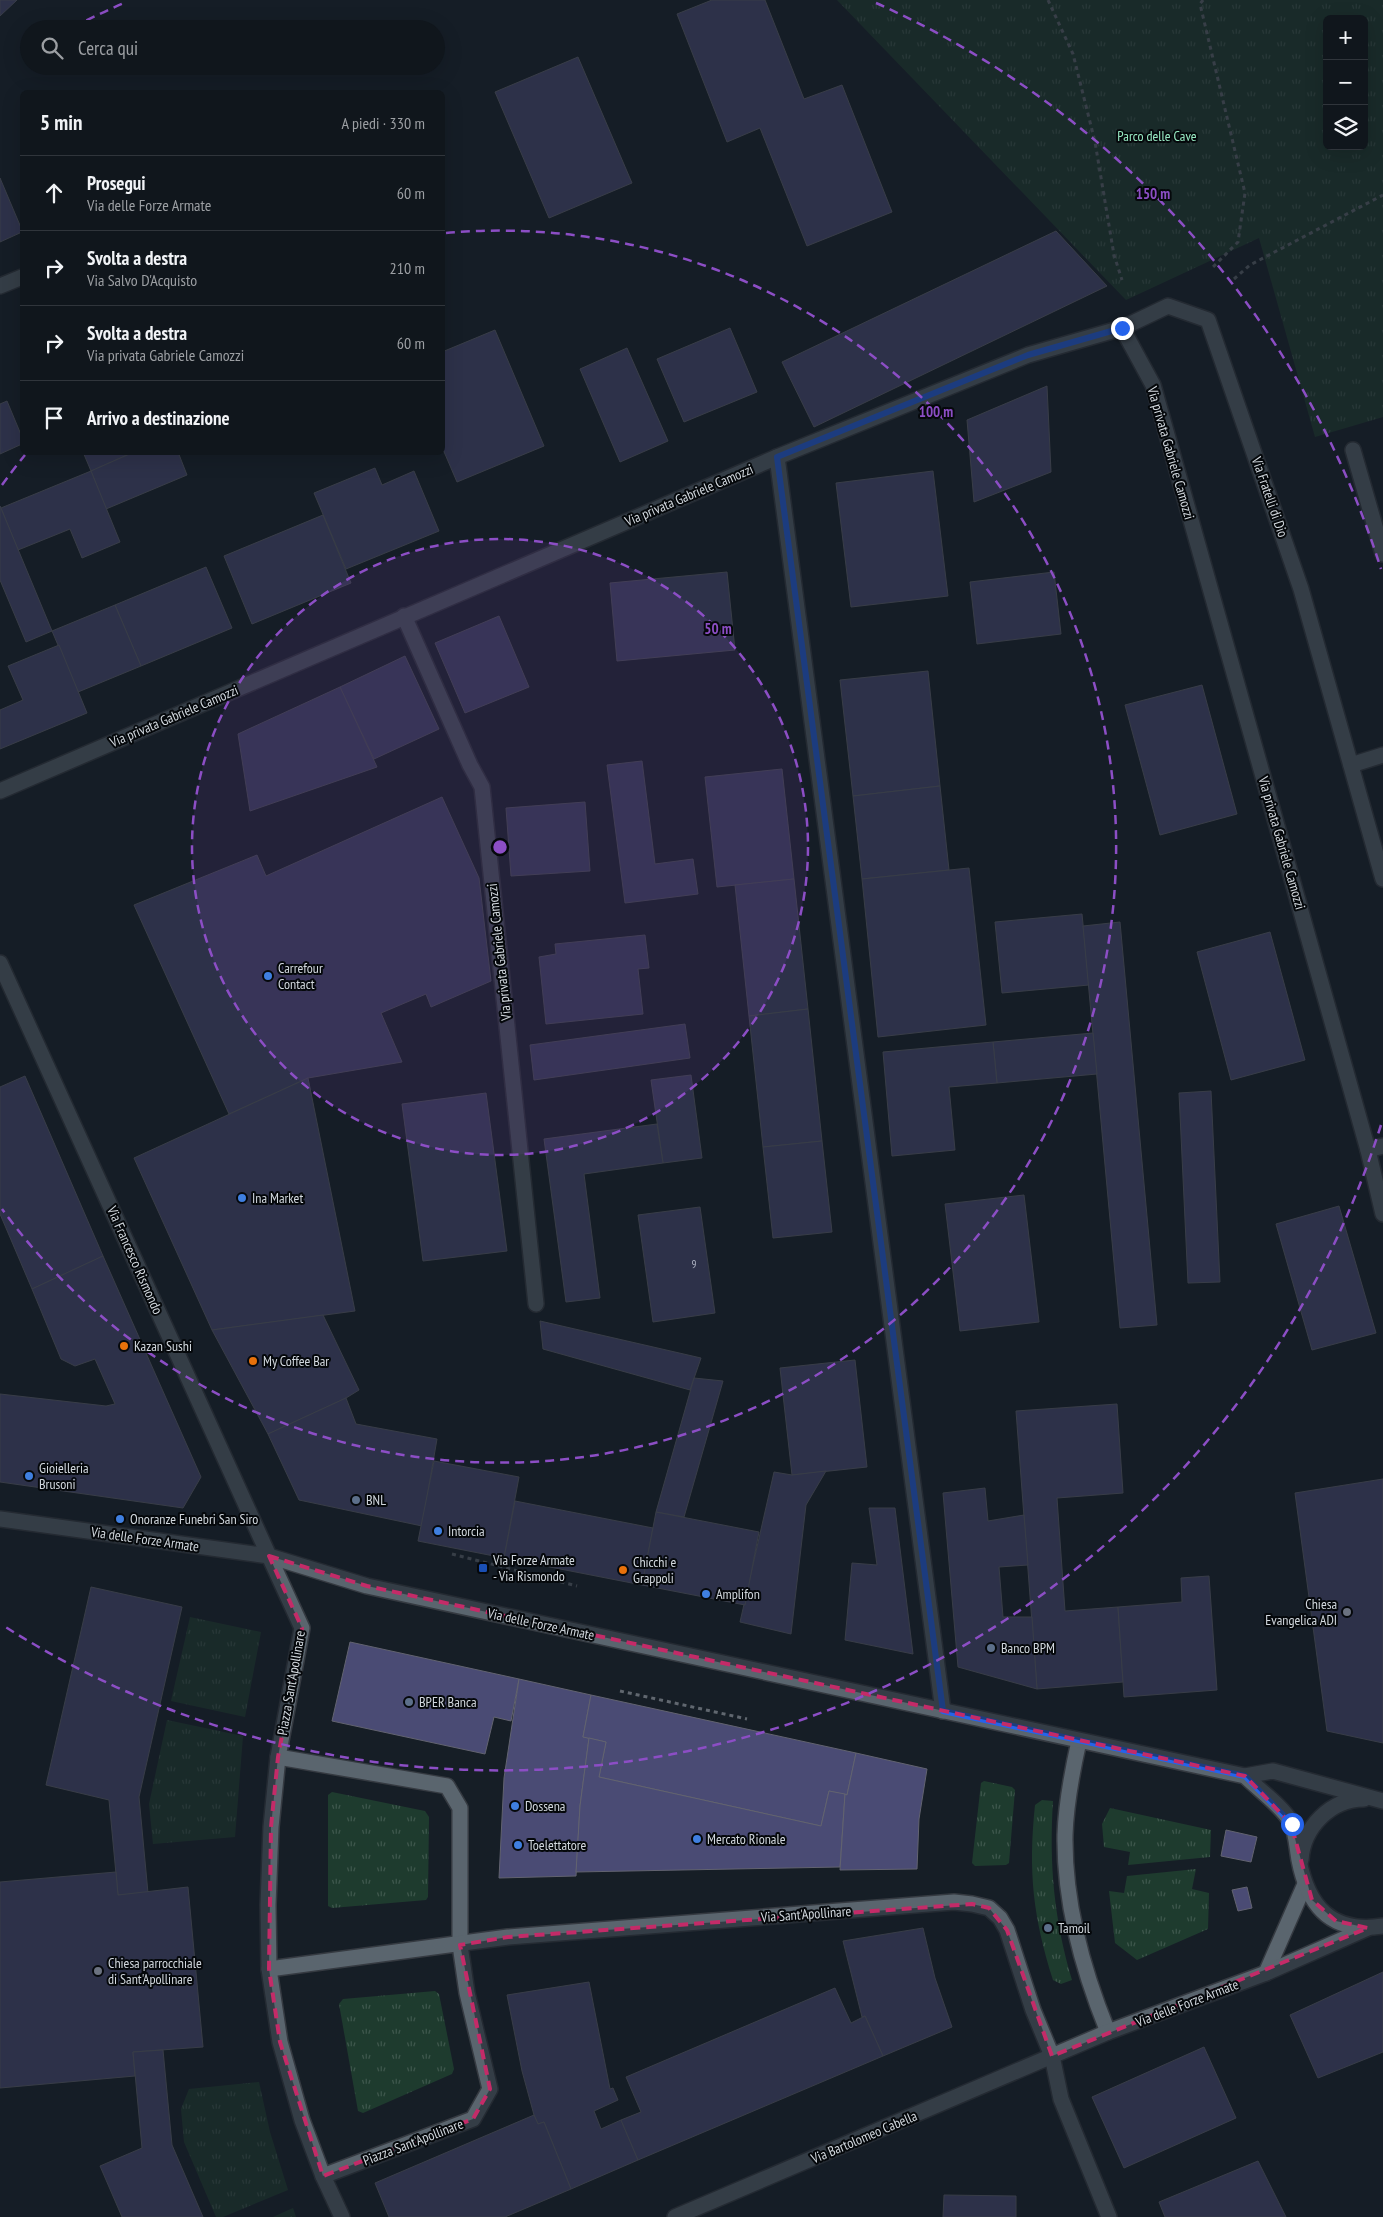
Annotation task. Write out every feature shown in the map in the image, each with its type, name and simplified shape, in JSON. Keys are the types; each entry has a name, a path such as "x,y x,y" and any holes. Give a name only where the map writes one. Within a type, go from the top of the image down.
{"street":[{"path":"0,286 20,278"},
{"name":"Via Fratelli di Dio","path":"1122,328 1168,306 1208,320 1301,589 1383,879"},
{"name":"Via privata Gabriele Camozzi","path":"0,791 777,457 1028,355 1122,328 1153,385 1368,1150 1383,1214"},
{"path":"1353,450 1383,554"},
{"path":"777,457 943,1711"},
{"name":"Via privata Gabriele Camozzi","path":"404,616 470,766 482,787 536,1304"},
{"path":"1351,765 1383,755"},
{"name":"Via Francesco Rismondo","path":"0,963 269,1556"},
{"path":"1368,1150 1383,1146"},
{"name":"Via delle Forze Armate","path":"0,1519 269,1556 367,1586 1245,1776 1273,1772 1378,1800"},
{"name":"Piazza Sant'Apollinare","path":"269,1556 302,1628 278,1757 271,1827 268,1905 269,1969 280,2042 302,2120 323,2176 342,2217"},
{"path":"1080,1741 1068,1796 1065,1835 1066,1863 1080,1950 1098,2008 1108,2032"},
{"name":"Piazza Sant'Apollinare","path":"278,1757 447,1786 460,1808 460,1945 467,1993 490,2089 473,2119 323,2176"},
{"name":"Via delle Forze Armate","path":"1245,1776 1292,1824 1304,1884 1312,1900 1322,1912 1352,1927 1376,1927"},
{"name":"Via delle Forze Armate","path":"1301,1869 1302,1852 1306,1836 1321,1817 1341,1803 1357,1799 1378,1800"},
{"path":"1266,1973 1304,1884"},
{"name":"Via Sant'Apollinare","path":"460,1945 528,1936 954,1902 989,1908 1004,1924 1033,2010 1052,2056 1061,2099 1109,2217"},
{"name":"Via delle Forze Armate","path":"1052,2056 1108,2032 1266,1973 1376,1927"},
{"path":"269,1969 460,1945"},
{"name":"Via Bartolomeo Cabella","path":"675,2217 1052,2056"}],"path":[{"path":"1048,0 1073,54 1095,142 1114,255 1122,280"},
{"path":"1203,0 1200,4 1245,193 1238,242 1212,268"},
{"path":"1234,278 1250,265 1383,194"},
{"path":"452,1554 577,1586"},
{"path":"620,1691 747,1720"}],"highlighted area":[{"path":"269,1556 367,1586 1245,1776 1291,1824 1312,1900 1336,1921 1368,1928 1052,2056 1007,1930 989,1908 972,1904 508,1937 460,1945 490,2089 473,2119 323,2176 280,2042 269,1969 271,1827 278,1757 302,1628"}],"green space":[{"name":"Parco delle Cave","path":"837,0 1383,0 1383,417 1315,437 1259,238 1126,300"},
{"path":"190,1617 261,1632 245,1717 171,1701"},
{"path":"167,1720 243,1736 235,1837 153,1844 149,1804"},
{"path":"984,1781 1012,1787 1015,1790 1009,1863 1006,1865 975,1866 972,1863 981,1783"},
{"path":"332,1792 425,1811 429,1817 428,1897 426,1900 332,1908 328,1906 328,1795"},
{"path":"1042,1800 1053,1801 1052,1847 1054,1891 1061,1935 1072,1980 1061,1984 1053,1980 1046,1957 1034,1894 1032,1851 1035,1805"},
{"path":"1110,1808 1211,1830 1210,1857 1128,1865 1130,1852 1104,1847 1102,1824"},
{"path":"1196,1869 1192,1889 1209,1893 1208,1929 1137,1960 1115,1943 1109,1891 1124,1893 1127,1876"},
{"path":"435,1991 439,1994 454,2069 452,2074 363,2113 358,2111 339,2004 343,1999"},
{"path":"259,2082 270,2132 288,2190 223,2217 216,2217 184,2142 181,2109 189,2089"},
{"path":"293,2208 296,2217 273,2217"}],"building":[{"path":"0,0 17,0 0,16"},
{"path":"712,0 765,0 804,99 842,85 892,212 807,246 760,128 727,142 677,14"},
{"path":"578,57 632,183 549,218 495,92"},
{"path":"0,178 20,225 20,233 0,242"},
{"path":"1056,231 1107,286 814,427 782,362"},
{"path":"730,328 757,392 684,422 657,359"},
{"path":"495,330 544,446 457,482 445,454 445,351"},
{"path":"627,348 668,441 620,462 580,369"},
{"path":"1047,386 1051,472 974,502 967,420"},
{"path":"7,401 20,432 20,445 0,454 0,404"},
{"path":"84,455 127,455 91,471"},
{"path":"127,455 179,455 187,475 106,509 91,471"},
{"path":"375,468 382,485 414,471 439,531 346,569 314,493"},
{"path":"91,471 120,542 82,558 70,529 18,550 1,508"},
{"path":"933,471 948,596 851,607 836,483"},
{"path":"0,506 52,631 26,642 0,580"},
{"path":"323,515 351,583 252,624 224,556"},
{"path":"206,567 232,628 141,666 115,605"},
{"path":"727,572 735,650 617,661 610,583"},
{"path":"1054,572 1061,634 977,644 970,582"},
{"path":"115,605 141,666 78,692 52,631"},
{"path":"499,616 529,687 465,713 435,643"},
{"path":"59,645 87,713 0,749 0,710 23,700 8,666"},
{"path":"405,656 439,729 374,759 340,687"},
{"path":"928,671 940,786 853,796 840,680"},
{"path":"1202,685 1237,814 1160,835 1125,705"},
{"path":"340,687 377,767 250,811 238,734"},
{"path":"642,761 655,864 693,859 698,894 625,903 607,765"},
{"path":"782,769 794,879 717,887 705,777"},
{"path":"940,786 949,870 862,879 853,796"},
{"path":"442,797 479,878 491,981 431,1007 426,994 381,1013 402,1062 308,1078 229,1114 134,905 257,855 266,876"},
{"path":"585,802 590,871 511,876 506,808"},
{"path":"969,868 986,1025 878,1037 862,879"},
{"path":"794,879 808,1009 749,1016 735,885"},
{"path":"1082,914 1089,985 1002,993 995,922"},
{"path":"1120,922 1157,1325 1120,1328 1083,926"},
{"path":"1270,932 1305,1060 1231,1080 1197,952"},
{"path":"645,935 649,968 638,969 643,1014 546,1024 539,957 556,954 555,944"},
{"path":"808,1009 822,1141 763,1147 749,1016"},
{"path":"685,1024 690,1058 534,1080 530,1045"},
{"path":"1093,1033 1097,1074 997,1083 993,1042"},
{"path":"993,1042 997,1083 949,1087 955,1150 892,1156 883,1052"},
{"path":"691,1075 702,1158 663,1163 651,1080"},
{"path":"25,1076 103,1256 32,1289 0,1214 0,1087"},
{"path":"308,1078 355,1311 212,1330 134,1158"},
{"path":"1211,1091 1220,1282 1188,1283 1179,1093"},
{"path":"486,1093 507,1251 423,1261 402,1104"},
{"path":"657,1124 663,1163 584,1174 600,1298 566,1302 544,1139"},
{"path":"822,1141 832,1232 773,1238 763,1147"},
{"path":"1024,1195 1039,1322 960,1331 945,1204"},
{"path":"1339,1206 1376,1333 1312,1350 1276,1224"},
{"path":"700,1207 715,1313 653,1322 638,1215"},
{"path":"103,1256 201,1477 183,1508 0,1482 0,1394 106,1406 115,1404 95,1359 75,1366 61,1359 32,1289"},
{"path":"323,1315 359,1390 346,1398 268,1434 212,1330"},
{"path":"540,1321 701,1358 690,1390 543,1349"},
{"path":"855,1360 867,1467 792,1475 780,1368"},
{"path":"694,1378 723,1381 684,1517 656,1512"},
{"path":"346,1398 356,1424 437,1439 422,1526 299,1500 268,1434"},
{"path":"1117,1404 1123,1493 1057,1498 1065,1611 1118,1607 1123,1682 1037,1689 1016,1411"},
{"path":"434,1461 519,1477 504,1558 418,1541"},
{"path":"826,1471 806,1505 791,1634 740,1622 774,1472 792,1475"},
{"name":"Chiesa Evangelica ADI","path":"1383,1479 1383,1743 1327,1731 1295,1493"},
{"path":"985,1488 988,1521 1024,1515 1028,1565 999,1567 1003,1617 1032,1617 1037,1689 958,1667 943,1493"},
{"path":"515,1501 653,1528 642,1585 504,1558"},
{"path":"869,1508 895,1508 913,1654 845,1640 852,1563 877,1565"},
{"path":"656,1512 759,1532 745,1605 642,1585"},
{"path":"1209,1576 1217,1690 1124,1697 1118,1607 1182,1602 1181,1578"},
{"path":"91,1587 182,1607 139,1797 148,1893 118,1895 109,1800 46,1785"},
{"path":"350,1642 519,1679 511,1721 494,1717 485,1754 332,1721"},
{"path":"519,1679 591,1695 583,1737 589,1738 580,1806 576,1876 499,1878 504,1778"},
{"path":"591,1695 856,1753 847,1795 829,1791 821,1826 599,1777 606,1742 583,1737"},
{"path":"589,1738 606,1742 599,1777 821,1826 829,1791 845,1794 840,1867 576,1872 580,1806"},
{"path":"856,1753 927,1769 919,1819 917,1869 840,1870 845,1794 847,1795"},
{"path":"1226,1830 1257,1837 1251,1862 1221,1856"},
{"name":"Chiesa parrocchiale di Sant'Apollinare","path":"116,1872 118,1895 188,1887 203,2047 133,2052 135,2076 0,2088 0,1882"},
{"path":"1247,1887 1252,1908 1238,1911 1232,1890"},
{"path":"923,1928 935,1978 952,2027 883,2056 865,2016 862,2017 843,1941"},
{"path":"1383,1972 1383,2052 1318,2078 1290,2015"},
{"path":"589,1982 610,2089 613,2088 618,2100 594,2111 601,2129 621,2120 638,2160 571,2189 544,2122 538,2124 534,2115 522,2071 507,1995"},
{"path":"835,1988 851,2023 865,2016 883,2056 638,2160 621,2120 641,2112 626,2077"},
{"path":"1204,2047 1236,2118 1124,2168 1092,2097"},
{"path":"163,2050 172,2145 203,2217 122,2217 100,2166 142,2148 133,2052"},
{"path":"534,2115 538,2124 544,2122 571,2189 505,2217 389,2217 375,2183"},
{"path":"1258,2161 1286,2217 1165,2217 1159,2202"},
{"path":"944,2195 1016,2196 1016,2217 943,2217"}],"place":[{"name":"Carrefour Contact","path":"268,976"},
{"name":"Ina Market","path":"242,1198"},
{"name":"Kazan Sushi","path":"124,1346"},
{"name":"My Coffee Bar","path":"253,1361"},
{"name":"Gioielleria Brusoni","path":"29,1476"},
{"name":"BNL","path":"356,1500"},
{"name":"Onoranze Funebri San Siro","path":"120,1519"},
{"name":"Intorcia","path":"438,1531"},
{"name":"Via Forze Armate - Via Rismondo","path":"483,1568"},
{"name":"Chicchi e Grappoli","path":"623,1570"},
{"name":"Amplifon","path":"706,1594"},
{"name":"Chiesa Evangelica ADI","path":"1347,1612"},
{"name":"Banco BPM","path":"991,1648"},
{"name":"BPER Banca","path":"409,1702"},
{"name":"Dossena","path":"515,1806"},
{"name":"Mercato Rionale","path":"697,1839"},
{"name":"Toelettatore","path":"518,1845"},
{"name":"Tamoil","path":"1048,1928"},
{"name":"Chiesa parrocchiale di Sant'Apollinare","path":"98,1971"}],"route":[{"path":"1122,328 1028,355 777,457 943,1711 1245,1776 1292,1824"}]}
